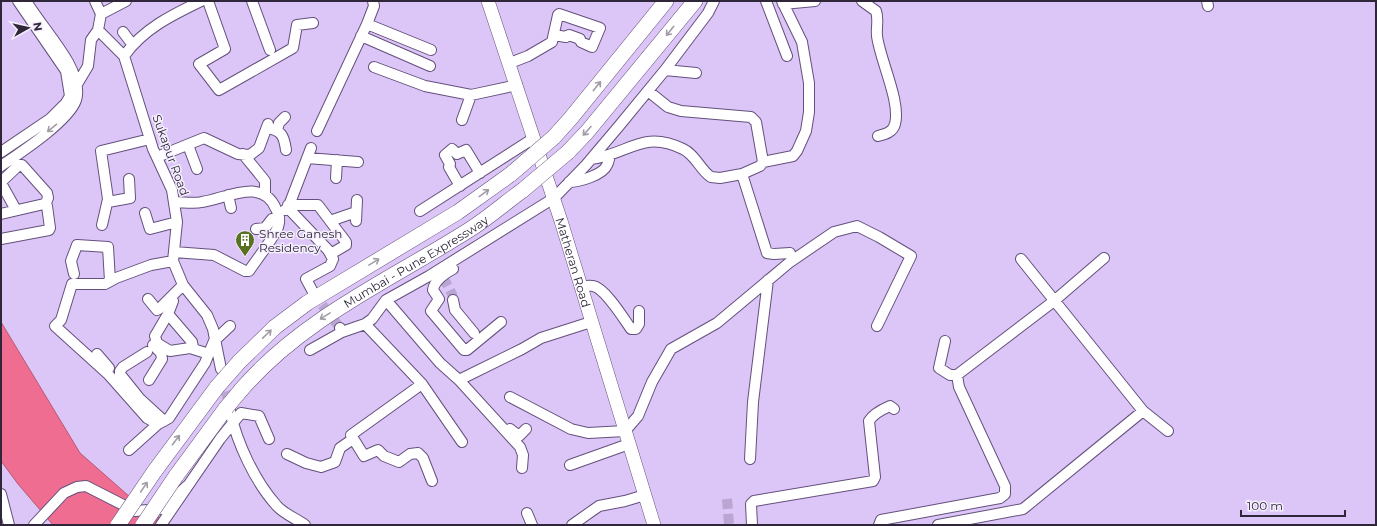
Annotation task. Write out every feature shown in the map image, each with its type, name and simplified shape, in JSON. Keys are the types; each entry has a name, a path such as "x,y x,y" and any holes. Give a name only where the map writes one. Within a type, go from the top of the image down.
{"highway":[{"name":"Mumbai - Pune Expressway","path":"118,525 154,472 217,387 239,362 274,327 307,303 458,212 510,174 554,137 666,1"},
{"name":"Mumbai - Pune Expressway","path":"143,525 181,481 241,390 288,343 319,320 470,229 523,190 568,152 587,132 695,1"}],"main road":[{"name":"Matheran Road","path":"488,1 554,198 654,525"}],"street":[{"path":"1,152 50,119 66,103 70,96 66,71 18,1"},
{"path":"1,166 62,119 76,101 76,86 68,61 26,1"},
{"path":"76,86 88,66 91,40 98,30 101,14 95,1"},
{"path":"101,14 126,1"},
{"path":"124,56 132,44 171,15 200,1"},
{"path":"208,1 225,49 199,64 219,90 293,48 297,25 313,23"},
{"path":"252,1 270,50"},
{"path":"317,131 362,36 374,6 373,1"},
{"path":"501,322 467,350 464,350 431,311 431,309 439,302 433,288 442,274 554,198 591,159 648,91 708,13 714,1"},
{"path":"766,1 787,56"},
{"path":"591,159 610,155 630,146 653,141 684,149 711,177 720,178 742,174 760,166 763,162 793,156 797,151 806,131 809,112 809,83 802,42 782,2 815,1"},
{"path":"862,1 876,11 878,21 877,37 896,114 893,129 888,133 878,136"},
{"path":"510,63 528,56 552,42 559,14 600,28 592,47 581,42 580,39 569,35 566,37 554,35"},
{"path":"367,24 431,50"},
{"name":"Sukapur Road","path":"98,30 124,56 150,140 172,190 175,202 177,222 171,258 183,285 207,316 213,329 220,369"},
{"path":"123,32 132,44"},
{"path":"362,36 430,66"},
{"path":"374,67 425,86 465,92 517,85"},
{"path":"665,70 696,73"},
{"path":"648,91 668,107 682,111 751,117 756,122 763,162"},
{"path":"462,120 465,92"},
{"path":"277,130 279,123 285,117"},
{"path":"157,158 208,138 222,147 243,154 254,153 259,148 267,126 277,130 280,133 286,150"},
{"path":"420,211 534,138"},
{"path":"102,225 108,202 101,151 107,148 150,140"},
{"path":"188,145 197,169"},
{"path":"256,229 265,228 288,206 312,148"},
{"path":"460,186 449,167 450,164 445,155 452,149 457,154 466,150 480,173"},
{"path":"243,154 265,181 264,197"},
{"path":"569,182 577,182 593,176 605,168 610,155"},
{"path":"307,158 358,162"},
{"path":"336,178 337,160"},
{"path":"1,239 49,230 50,228 46,205 48,198 47,193 22,165 19,165 1,182 16,210"},
{"path":"742,174 767,253 774,254 790,252"},
{"path":"108,202 130,198 129,179"},
{"path":"110,372 55,326 61,320 72,284 105,284 110,279 108,247 77,245 71,261 77,276 110,279 171,258 214,255 245,272 249,271 278,226 272,200 251,192 222,201 201,203 175,202"},
{"path":"330,220 356,216 357,200"},
{"path":"1,214 46,205"},
{"path":"288,206 318,205 346,242 346,245 334,252 329,252"},
{"path":"288,206 329,252 333,260 330,266 306,279 313,292"},
{"path":"145,212 150,229 177,222"},
{"path":"510,397 571,429 588,433 625,431 638,416 652,382 671,349 717,323 790,262 834,232 857,226 911,256 911,260 878,326"},
{"path":"945,341 939,368 950,375 957,376 1054,301 1104,258"},
{"path":"1021,259 1143,411 1168,432"},
{"path":"310,350 341,330 365,324 372,319 386,300 453,269"},
{"path":"750,459 754,402 768,280"},
{"path":"148,299 157,310 183,285"},
{"path":"581,287 594,286 600,290 622,314 631,329 636,328 639,324 639,311"},
{"path":"386,300 440,363 459,380 510,433 520,447 523,455 522,468"},
{"path":"453,300 455,310 474,333"},
{"path":"173,301 168,314 155,336 157,343 170,351 193,348 209,354"},
{"path":"168,314 192,342 193,348"},
{"path":"459,380 522,350 541,338 591,322"},
{"path":"365,324 422,384 462,442"},
{"path":"129,450 161,422 169,418 205,363 214,341 230,326"},
{"path":"110,372 146,347 154,345 161,353 162,359 149,380"},
{"path":"147,352 123,367 120,374 161,422"},
{"path":"98,354 110,372 147,418 161,422"},
{"path":"879,525 881,520 892,522 1000,498 1005,494 1005,486 959,387 957,376"},
{"path":"422,384 351,435 364,456 378,450 384,456 399,462 410,454 418,453 423,458 432,481"},
{"path":"752,525 751,504 754,501 873,481 875,477 869,421 871,417 890,406 894,409"},
{"path":"228,410 254,476 278,507 305,525"},
{"path":"938,525 966,523 1023,509 1143,411"},
{"path":"34,525 64,493 77,487 86,486 135,512 162,509 181,481 220,439 241,413 259,416 268,439"},
{"path":"510,433 519,436 526,430"},
{"path":"287,454 306,463 321,467 334,462 340,448 353,439"},
{"path":"570,464 629,444"},
{"path":"161,525 174,505 181,481"},
{"path":"1,494 10,525"},
{"path":"572,525 599,506 645,495"},
{"path":"527,513 532,525"}],"shaded area":[{"path":"1,322 80,453 130,497 170,525 53,525 18,484 1,461"}],"tunnel":[{"path":"443,277 452,294 453,300"},
{"path":"313,293 340,328"},
{"path":"222,377 230,408"},
{"path":"727,499 729,525"}],"place":[{"name":"Shree Ganesh Residency","path":"245,257"}]}
